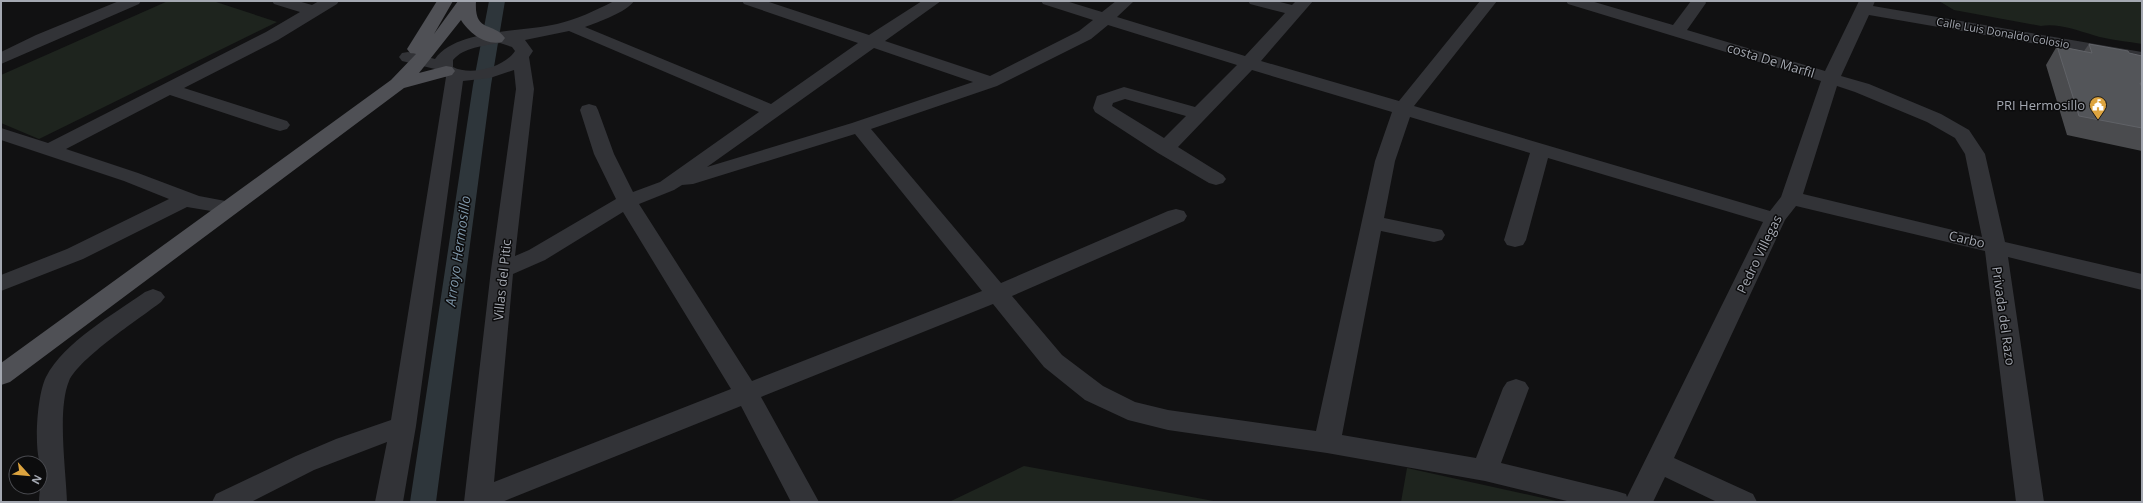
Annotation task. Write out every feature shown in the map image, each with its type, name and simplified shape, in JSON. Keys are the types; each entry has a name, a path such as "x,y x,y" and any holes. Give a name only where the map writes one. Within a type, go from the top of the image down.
{"main road":[{"path":"1,359 397,84 421,52 445,1"},
{"path":"1,376 146,268 220,207 329,121 421,52 449,28 467,1"},
{"path":"467,1 466,13 472,25 488,37"},
{"path":"397,84 461,72"}],"street":[{"path":"1,59 42,39 133,1"},
{"path":"280,1 315,11"},
{"path":"51,149 272,36 332,1"},
{"path":"421,52 461,72 513,64 523,56 626,1"},
{"path":"750,1 991,82"},
{"path":"667,186 871,42 933,1"},
{"path":"1049,1 1249,63 1775,219"},
{"path":"502,270 537,255 627,200 667,186 859,127 991,82 1085,35 1126,1"},
{"path":"1256,1 1300,6"},
{"path":"1327,443 1385,161 1403,108 1489,1"},
{"name":"costa De Marfil","path":"1574,1 1831,78 1899,102 1934,118 1962,134"},
{"path":"1905,1 1927,13 1972,28"},
{"path":"1677,32 1698,3"},
{"name":"Calle Luis Donaldo Colosio","path":"1865,5 1972,28 2142,57"},
{"name":"Pedro Villegas","path":"1639,502 1660,463 1775,219 1790,198 1831,78 1865,5"},
{"path":"1165,149 1249,63 1300,6"},
{"path":"421,52 488,37 541,32 580,25 773,111"},
{"path":"461,72 445,58 449,53 462,46 488,37 519,43 523,48 523,56"},
{"name":"Villas del Pitic","path":"478,501 502,270 525,89 523,56"},
{"path":"389,502 403,426 461,72"},
{"path":"168,90 280,125"},
{"path":"1200,114 1124,93 1104,100 1102,108 1165,149 1216,179"},
{"path":"589,110 604,154 627,200 746,392 805,502"},
{"path":"859,127 1053,361 1094,393 1128,410 1168,420 1327,443 1485,470 1616,502"},
{"path":"1,134 51,149 186,198 220,207"},
{"name":"Privada del Razo","path":"1962,134 1975,154 1995,246 2030,502"},
{"path":"1515,240 1541,149"},
{"path":"1,283 75,254 186,198"},
{"name":"Carbo","path":"1790,198 2142,282"},
{"path":"478,501 746,392 996,294 1176,216"},
{"path":"1372,222 1434,234"},
{"path":"53,502 52,403 58,378 79,354 153,297"},
{"path":"1485,470 1516,388"},
{"path":"226,502 305,463 345,446 403,426"},
{"path":"1660,463 1743,502"}],"shaded area":[{"path":"168,1 213,1 277,22 39,139 1,123 1,75"},
{"path":"1939,1 2142,1 2142,44 2099,37 2060,26 2041,26 1954,10"},
{"path":"1024,466 1219,502 949,502"},
{"path":"1407,468 1561,502 1401,502"}],"building":[{"path":"2089,44 2128,51 2129,53 2142,56 2142,83 2140,83 2142,87 2142,128 2079,116 2057,46 2092,53"}],"waterway":[{"name":"Arroyo Hermosillo","path":"423,502 482,85 497,1"}],"place":[{"name":"PRI Hermosillo","path":"2098,120"}]}
